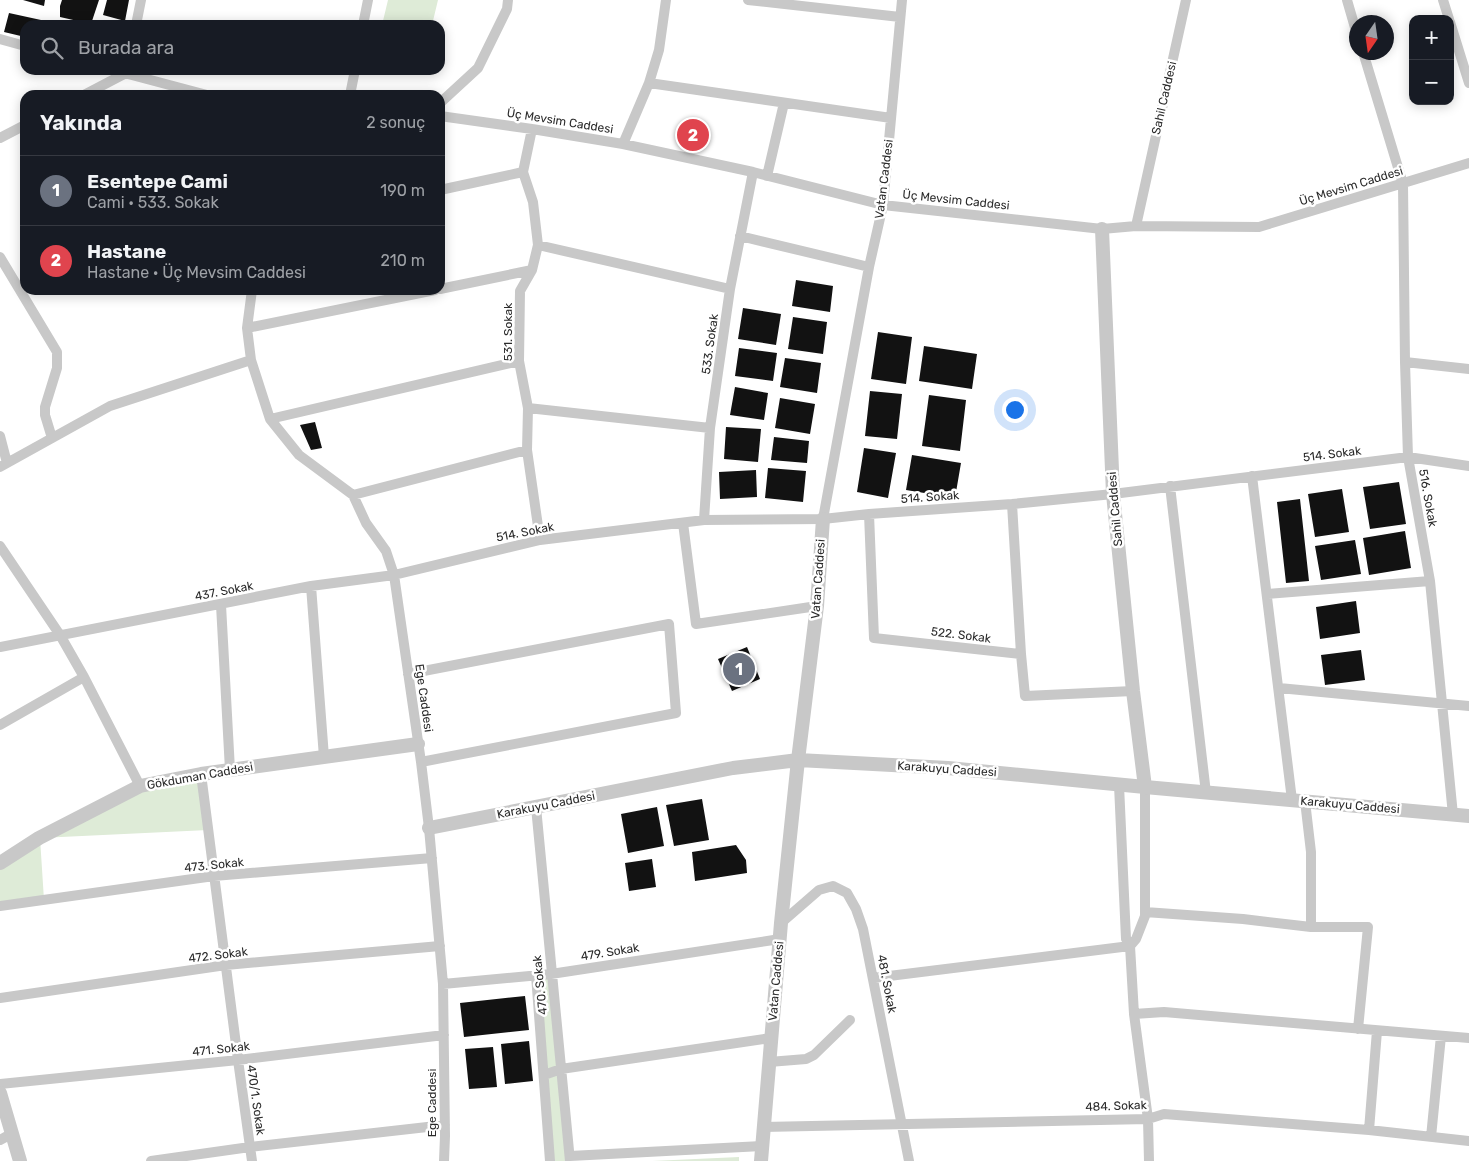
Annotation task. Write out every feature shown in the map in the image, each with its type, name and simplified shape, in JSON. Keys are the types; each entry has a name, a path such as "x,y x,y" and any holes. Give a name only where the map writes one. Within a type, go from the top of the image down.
{"street":[{"path":"137,20 141,0"},
{"path":"364,20 368,0"},
{"path":"445,98 478,68 507,9 508,0"},
{"path":"623,144 649,83 659,50 666,0"},
{"path":"748,0 900,17"},
{"name":"Vatan Caddesi","path":"761,1161 781,923 798,760 817,606 823,519 869,267 883,205 902,0"},
{"name":"Sahil Caddesi","path":"1136,226 1186,0"},
{"path":"1347,0 1351,15"},
{"path":"1443,0 1448,15"},
{"path":"1454,35 1469,83"},
{"path":"0,39 20,45"},
{"name":"516. Sokak","path":"1365,60 1403,184 1408,457 1430,581 1453,815"},
{"path":"93,90 121,75"},
{"path":"137,75 189,90"},
{"path":"351,90 354,75"},
{"path":"649,83 890,118"},
{"path":"767,176 784,103"},
{"name":"Üç Mevsim Caddesi","path":"445,117 623,144 753,172 883,205 1102,229 1136,226 1260,227 1469,163"},
{"path":"0,138 20,128"},
{"path":"445,189 523,172 532,129"},
{"name":"531. Sokak","path":"523,172 533,202 538,245 532,270 520,292 519,361 528,408 527,450 540,540"},
{"name":"533. Sokak","path":"704,520 710,428 730,290 753,172"},
{"name":"Sahil Caddesi","path":"1102,229 1113,494 1133,691 1145,787"},
{"path":"740,236 869,267"},
{"path":"538,245 730,290"},
{"path":"0,257 20,290"},
{"path":"445,288 532,270"},
{"path":"23,295 57,352 57,368 45,415 52,438"},
{"name":"Ege Caddesi","path":"251,295 247,328 251,360 270,419 299,455 352,495 366,523 386,551 394,575 421,762 440,946 444,1035 444,1161"},
{"path":"247,328 410,295"},
{"path":"0,436 3,465 110,406 251,360"},
{"path":"270,419 519,361"},
{"path":"1405,362 1469,369"},
{"path":"528,408 710,428"},
{"path":"352,495 527,450"},
{"name":"514. Sokak","path":"394,575 540,540 704,520 823,519 1012,504 1113,494 1408,457 1469,466"},
{"path":"1252,476 1279,688 1298,801 1311,852 1311,927"},
{"path":"1170,486 1206,793"},
{"path":"1012,504 1025,696 1133,691"},
{"name":"522. Sokak","path":"869,514 874,638 1021,654"},
{"path":"684,523 696,624 817,606"},
{"path":"0,546 60,635 84,677 140,786"},
{"name":"437. Sokak","path":"0,647 311,586 394,575"},
{"path":"1268,594 1430,581"},
{"path":"311,586 324,757"},
{"path":"221,605 230,770"},
{"path":"408,674 669,624 676,713 421,762"},
{"path":"0,725 84,677"},
{"path":"1279,688 1469,706"},
{"name":"Gökduman Caddesi","path":"0,863 39,838 140,786 201,774 418,744"},
{"name":"Karakuyu Caddesi","path":"429,828 733,768 798,760 948,768 1469,816"},
{"name":"470/1. Sokak","path":"201,774 252,1161"},
{"path":"1118,785 1126,939 1130,945 1134,1014 1148,1119 1149,1161"},
{"path":"873,978 1130,945 1136,939 1145,916 1145,787"},
{"name":"470. Sokak","path":"536,807 570,1159"},
{"name":"473. Sokak","path":"0,906 214,876 432,858"},
{"name":"481. Sokak","path":"781,923 819,890 833,886 847,894 856,909 863,929 909,1161"},
{"path":"1145,912 1243,919 1311,927 1368,927 1358,1029"},
{"name":"479. Sokak","path":"443,984 551,974 780,939"},
{"name":"472. Sokak","path":"0,998 226,965 440,946"},
{"name":"470. Sokak","path":"536,975 550,1161"},
{"path":"1134,1014 1164,1012 1469,1038"},
{"path":"769,1062 806,1059 814,1055 850,1020"},
{"path":"1369,1130 1377,1031"},
{"name":"471. Sokak","path":"0,1084 238,1060 444,1035"},
{"path":"1431,1136 1441,1036"},
{"path":"544,1075 561,1069 771,1038"},
{"path":"0,1093 6,1137 20,1161"},
{"name":"484. Sokak","path":"764,1127 1148,1119 1164,1114 1369,1130 1469,1141"},
{"path":"151,1161 445,1125"},
{"path":"570,1159 762,1146"}],"green space":[{"path":"388,0 438,0 433,20 383,20"},
{"path":"201,774 208,830 40,838 44,900 0,906 0,863 39,838 138,783"},
{"path":"551,974 570,1161 550,1161 536,975"},
{"path":"739,1157 739,1161 652,1161"}],"building":[{"path":"23,0 45,0 44,6"},
{"path":"62,0 99,0 92,20 73,20 60,17"},
{"path":"107,0 129,0 125,20 103,15"},
{"path":"9,13 41,20 20,20 20,36 4,32"},
{"path":"796,280 833,286 830,312 792,306"},
{"path":"743,308 781,314 776,345 738,339"},
{"path":"793,317 827,322 823,354 788,349"},
{"path":"878,332 912,337 906,384 871,379"},
{"path":"924,346 977,354 972,389 919,381"},
{"path":"739,348 777,353 773,381 735,376"},
{"path":"785,358 821,363 817,393 780,387"},
{"path":"735,387 768,393 764,420 730,415"},
{"path":"870,391 902,394 897,439 865,436"},
{"path":"929,395 966,400 960,451 922,446"},
{"path":"780,398 815,404 810,434 775,428"},
{"path":"315,422 322,448 311,450 300,425"},
{"path":"726,427 761,429 758,462 724,459"},
{"path":"774,437 809,441 807,463 771,460"},
{"path":"864,448 896,453 888,498 857,492"},
{"path":"912,455 961,463 955,498 906,490"},
{"path":"768,468 806,471 803,502 765,498"},
{"path":"756,470 757,497 720,499 719,472"},
{"path":"1399,482 1406,524 1370,529 1363,487"},
{"path":"1342,489 1349,532 1315,537 1308,494"},
{"path":"1300,499 1309,581 1286,583 1277,502"},
{"path":"1405,531 1411,568 1369,575 1363,538"},
{"path":"1355,540 1361,574 1321,580 1315,546"},
{"path":"1356,601 1360,633 1320,639 1316,607"},
{"path":"747,647 760,679 732,691 718,659"},
{"path":"1361,650 1365,680 1325,685 1321,655"},
{"path":"702,799 709,840 674,846 666,805"},
{"path":"657,807 664,846 628,853 621,814"},
{"path":"736,845 746,860 747,873 695,881 692,852"},
{"path":"652,859 656,887 629,891 625,863"},
{"path":"525,996 529,1030 464,1037 460,1003"},
{"path":"529,1041 533,1081 505,1084 501,1044"},
{"path":"493,1047 497,1087 469,1089 465,1049"}],"place":[{"name":"Hastane","path":"693,135"},
{"name":"Esentepe Cami","path":"739,669"}]}
